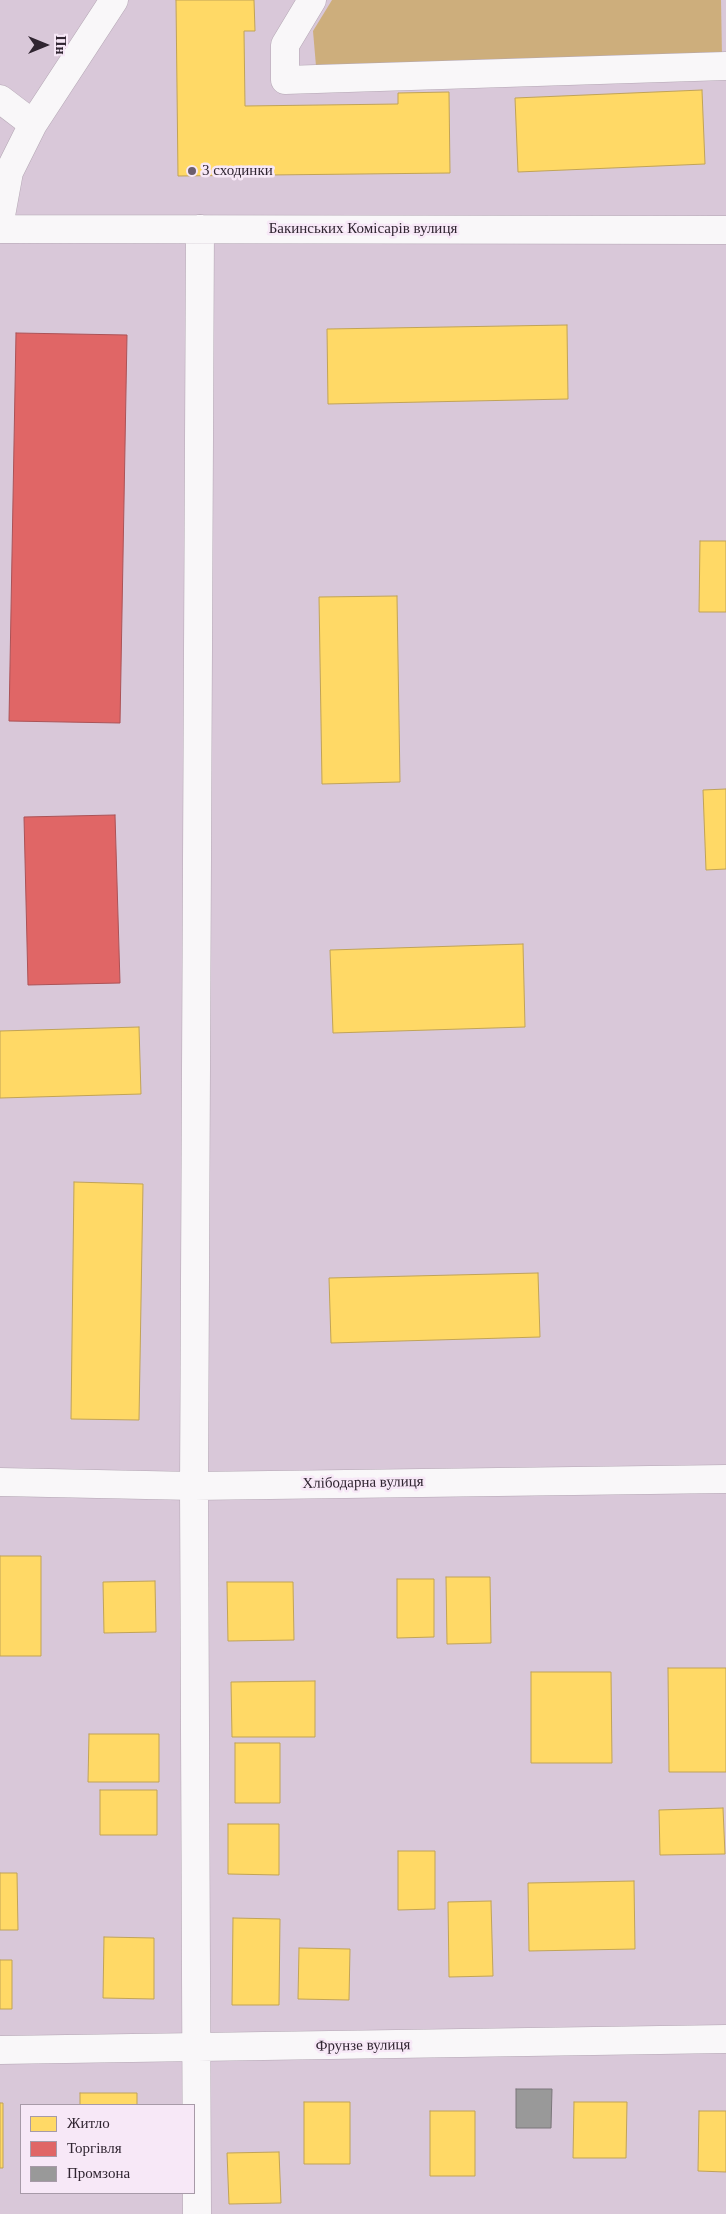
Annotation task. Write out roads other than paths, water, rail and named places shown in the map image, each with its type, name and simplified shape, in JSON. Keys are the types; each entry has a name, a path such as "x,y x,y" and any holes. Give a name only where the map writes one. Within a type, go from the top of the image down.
{"street":[{"path":"0,221 9,172 33,124 114,0"},
{"path":"312,0 285,45 285,80 726,66"},
{"path":"0,99 33,124"},
{"name":"Бакинських Комісарів вулиця","path":"0,228 726,230"},
{"path":"196,2214 194,1486 200,228"},
{"name":"Хлібодарна вулиця","path":"0,1482 194,1486 726,1479"},
{"name":"Фрунзе вулиця","path":"0,2050 196,2049 726,2039"}],"place":[{"name":"3 сходинки","path":"192,171"}]}
